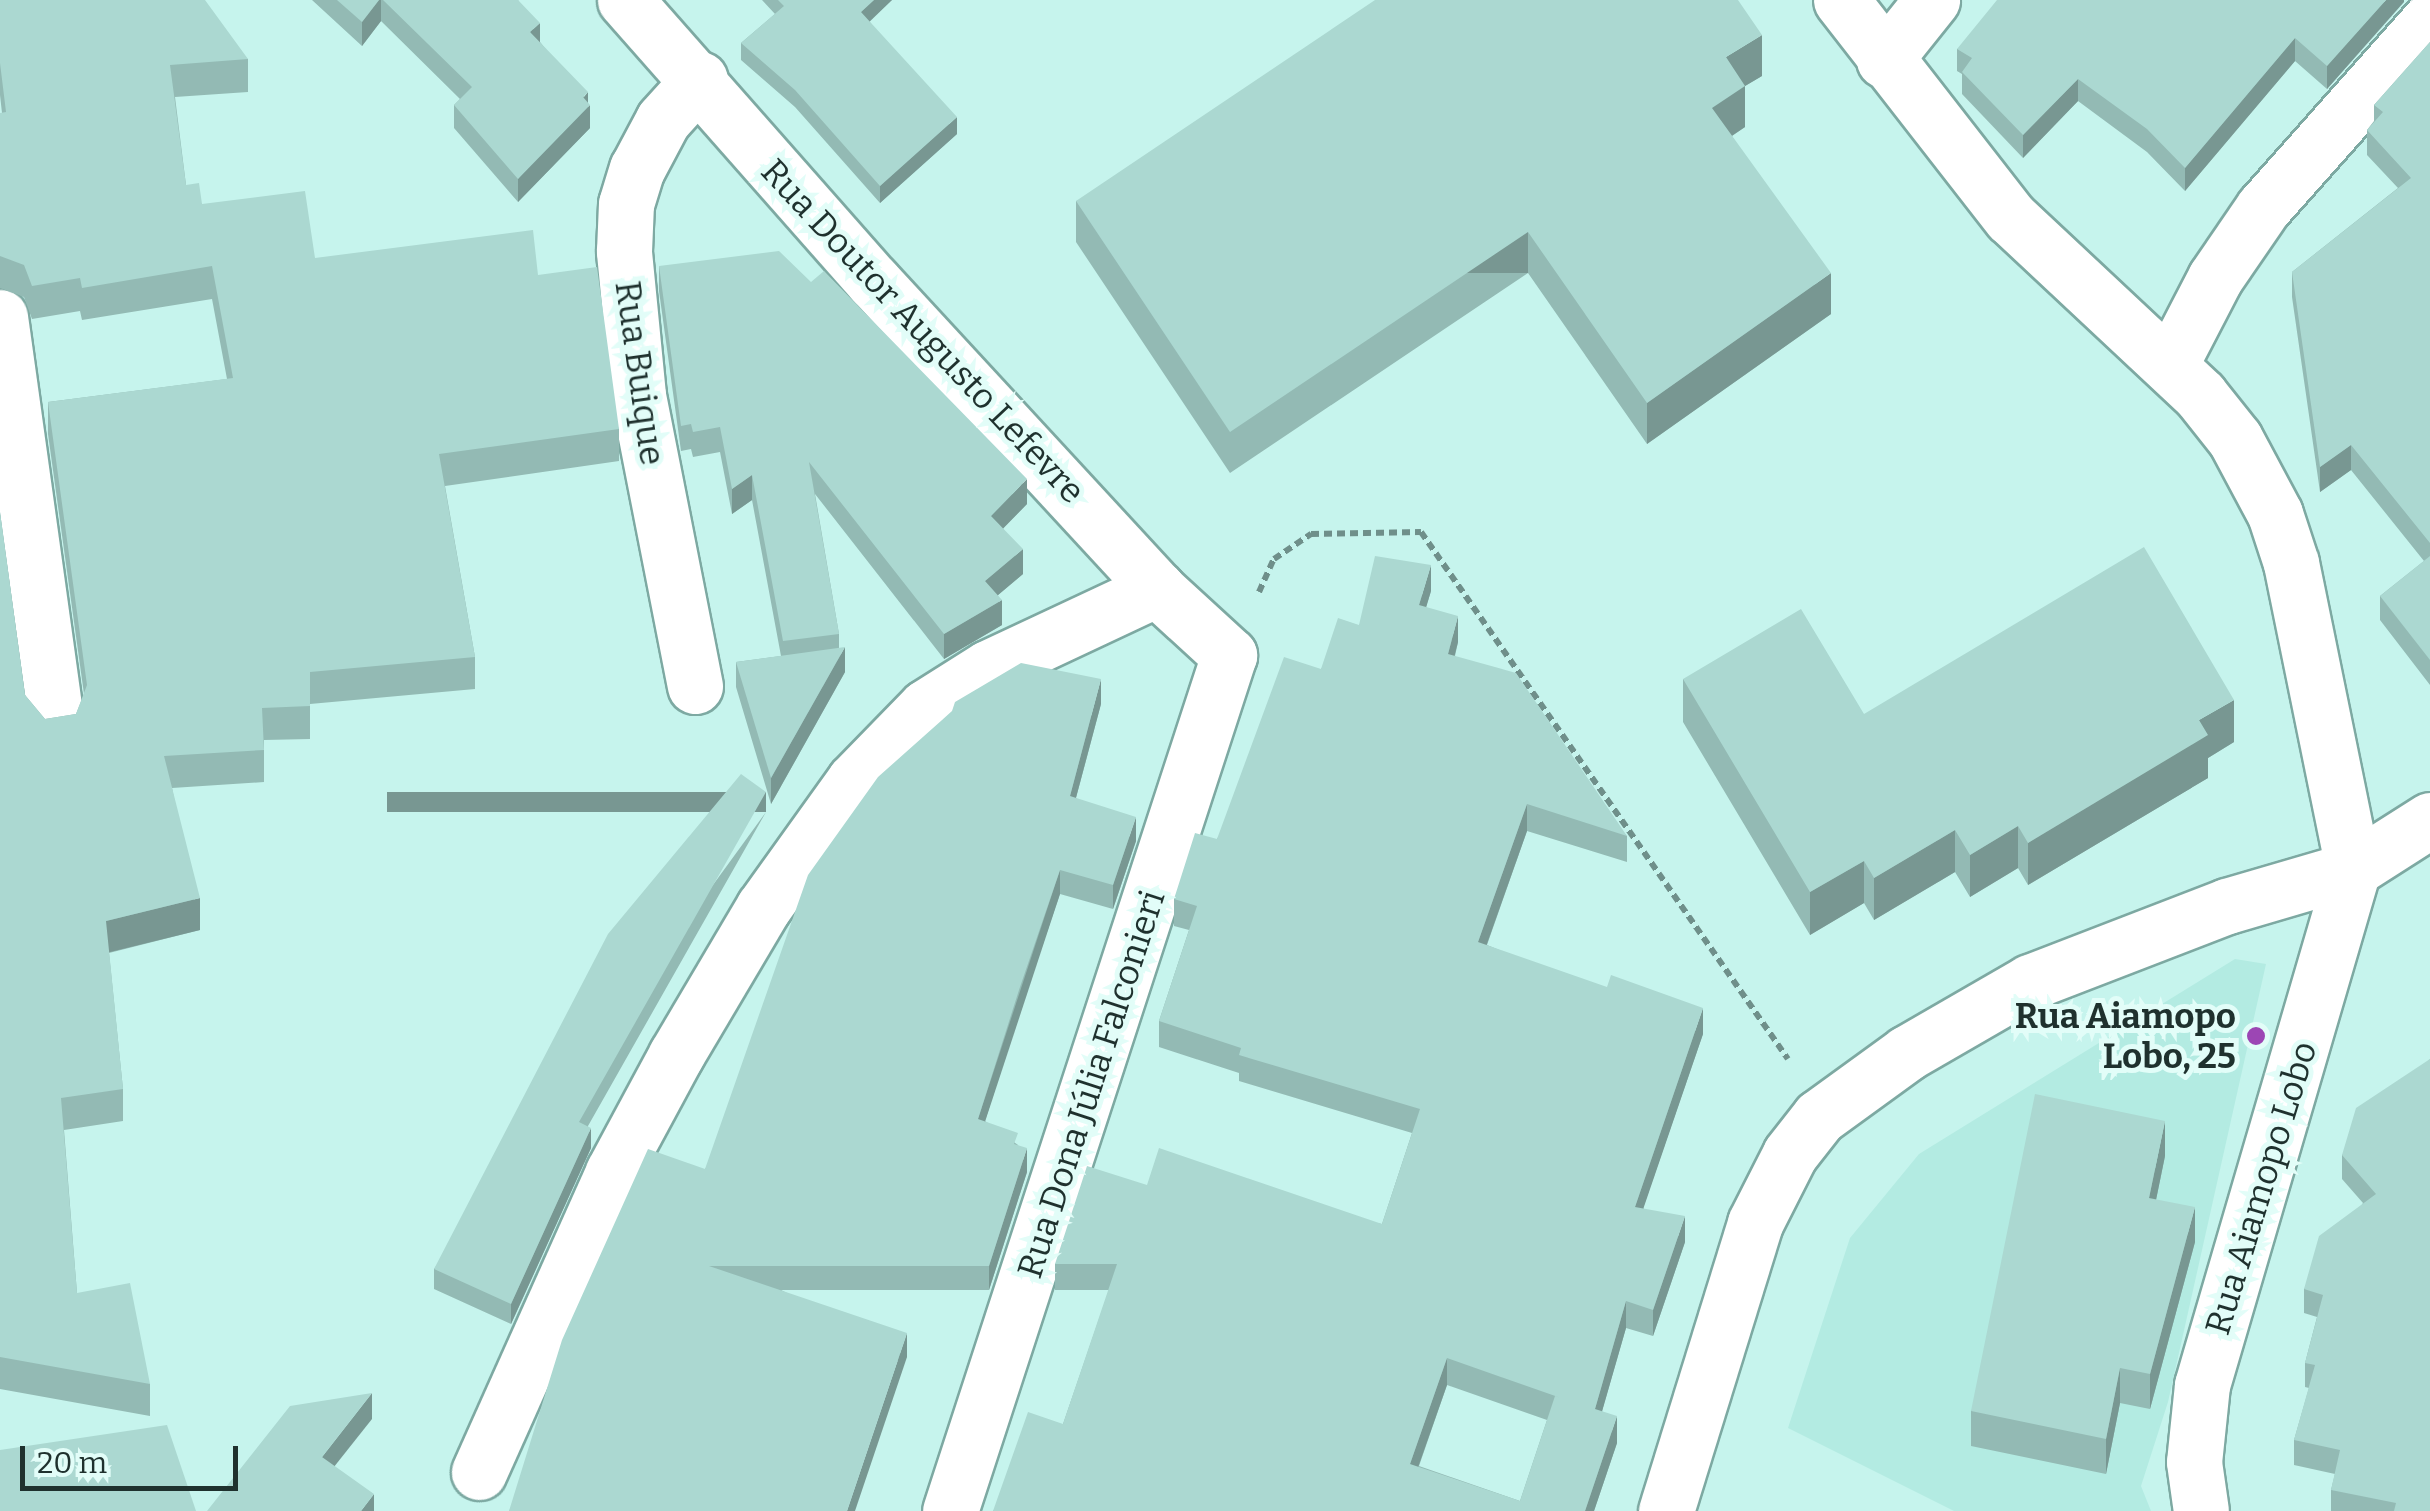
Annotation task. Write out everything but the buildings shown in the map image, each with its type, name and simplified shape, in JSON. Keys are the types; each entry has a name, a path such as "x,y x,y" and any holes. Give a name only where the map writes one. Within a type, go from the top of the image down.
{"street":[{"name":"Rua Doutor Augusto Lefevre","path":"625,0 700,78 874,282 1157,589 1228,656"},
{"path":"1841,0 2011,218 2172,363 2235,439 2275,514 2353,870"},
{"path":"1884,60 1932,0"},
{"path":"2172,363 2215,278 2263,208 2430,20"},
{"name":"Rua Buique","path":"695,686 638,396 624,252 626,204 637,169 663,120 700,78"},
{"path":"0,317 56,722"},
{"path":"479,1472 613,1172 658,1088 763,908 854,781 926,708 988,668 1157,589"},
{"name":"Rua Dona Júlia Falconieri","path":"950,1511 1228,656"},
{"path":"1666,1511 1755,1223 1790,1154 1819,1118 1907,1053 2030,982 2227,906 2353,870 2430,820"},
{"name":"Rua Aiamopo Lobo","path":"2201,1511 2194,1462 2202,1385 2353,870"}],"path":[{"path":"1228,656 1274,559 1311,534 1420,532 1783,1051 1819,1118"}],"shaded area":[{"path":"2235,959 2266,964 2168,1402 2141,1486 2151,1511 1954,1511 1788,1428 1850,1238 1919,1154"}],"place":[{"name":"Rua Aiamopo Lobo, 25","path":"2256,1036"}]}
